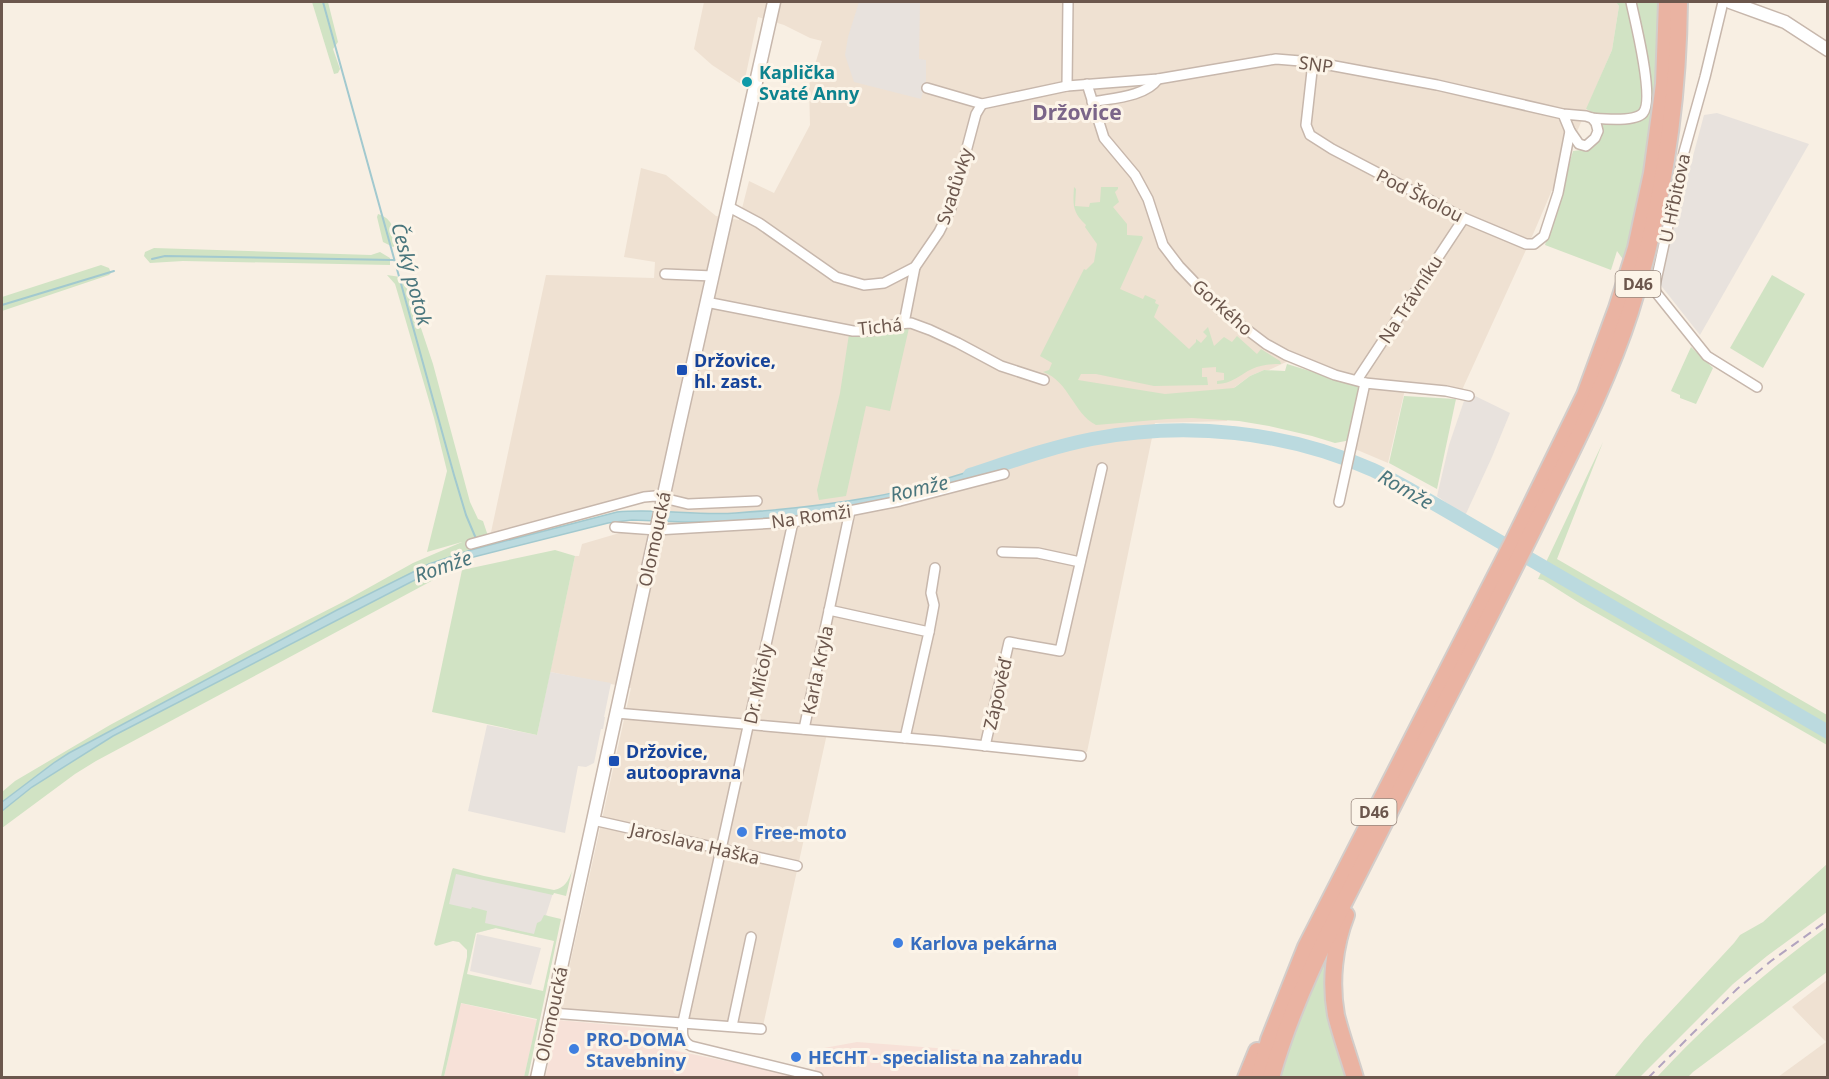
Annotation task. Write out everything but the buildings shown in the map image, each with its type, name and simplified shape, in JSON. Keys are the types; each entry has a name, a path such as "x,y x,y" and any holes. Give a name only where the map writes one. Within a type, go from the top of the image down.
{"highway":[{"name":"D46","path":"1271,1077 1279,1048 1318,952 1369,853 1516,551 1585,395 1636,248 1652,173 1664,84 1667,2"},
{"name":"D46","path":"1259,1077 1269,1040 1306,947 1596,400 1629,313 1647,250 1664,173 1676,85 1679,2"},
{"path":"1355,1077 1336,1016 1334,965 1341,929 1369,853"},
{"path":"1246,1077 1266,1028 1306,947"}],"street":[{"name":"Olomoucká","path":"537,1077 662,501 774,2"},
{"path":"1067,86 1068,2"},
{"name":"SNP","path":"982,104 1067,86 1158,79 1276,59 1313,62 1437,85 1563,114 1592,118 1632,118 1640,116 1646,108 1647,81 1631,2"},
{"name":"U Hřbitova","path":"1723,2 1684,152 1654,290 1707,356 1757,387"},
{"path":"1730,2 1785,22 1827,50"},
{"name":"Pod Školou","path":"1313,62 1306,125 1310,135 1332,149 1464,218 1521,243 1534,244 1544,236 1558,194 1570,131"},
{"path":"1092,102 1141,92 1153,86 1158,79"},
{"name":"Gorkého","path":"1087,84 1104,138 1135,175 1148,199 1164,245 1179,266 1221,310 1246,330 1286,355 1335,375 1361,382 1446,391 1469,396"},
{"path":"927,88 982,104"},
{"name":"Svadůvky","path":"729,207 759,222 828,272 864,285 880,284 892,280 915,267 939,232 951,208 976,114 982,104"},
{"path":"1563,114 1570,131 1579,144 1586,146 1591,143 1598,131 1592,118"},
{"name":"Na Trávníku","path":"1361,382 1464,218"},
{"path":"904,322 915,267"},
{"path":"665,274 713,276"},
{"name":"Tichá","path":"706,302 853,331 871,331 904,322 930,330 1001,366 1044,380"},
{"path":"1339,502 1361,382"},
{"name":"Zápověď","path":"985,746 1008,642 1060,651 1102,468"},
{"name":"Na Romži","path":"615,527 656,530 793,522 928,494 1004,474"},
{"name":"Na Romži","path":"471,544 644,497 688,504 757,501"},
{"name":"Karla Kryla","path":"804,729 850,511"},
{"name":"Dr. Mičoly","path":"683,1022 793,522"},
{"path":"1002,552 1038,553 1080,562"},
{"path":"905,738 934,605 931,593 935,568"},
{"name":"Karla Kryla","path":"829,610 929,632"},
{"path":"616,713 1081,756"},
{"name":"Jaroslava Haška","path":"593,820 797,866"},
{"path":"732,1026 751,937"},
{"path":"551,1013 761,1029"},
{"path":"683,1022 683,1039 691,1046 818,1077"}],"shaded area":[{"path":"704,2 1616,2 1619,6 1612,50 1531,239 1462,390 1406,385 1388,463 1355,449 1368,380 1346,376 1297,357 1250,376 1235,387 1227,421 1155,423 1087,752 828,729 763,1026 560,1009 631,688 550,672 575,556 579,556 582,544 623,532 649,536 659,490 490,537 546,275 654,278 655,262 624,257 641,168 666,175 716,216 739,220 749,181 774,193 810,125 809,85 822,41 758,17 746,74 741,84 712,65 694,49"},
{"path":"859,2 920,2 919,59 926,60 926,81 921,99 854,82 845,55"},
{"path":"1717,113 1809,144 1700,335 1659,283 1704,115"},
{"path":"1467,392 1510,413 1465,516 1437,496 1449,445"},
{"path":"550,672 611,683 594,763 586,767 578,766 565,833 468,811 487,725 537,735"},
{"path":"454,871 553,893 542,938 495,928 437,944"},
{"path":"477,934 541,948 531,985 470,971"},
{"path":"1827,980 1827,1077 1778,1077 1826,1042 1792,1007"},
{"path":"460,1003 537,1020 524,1077 444,1078"},
{"path":"558,1020 670,1030 667,1049 805,1077 545,1078"},
{"path":"857,1042 1079,1059 1078,1077 811,1078 824,1048"}],"green space":[{"path":"312,2 328,2 338,42 333,49 340,69 338,73 334,74"},
{"path":"1616,2 1661,2 1659,62 1643,185 1625,262 1617,251 1611,270 1545,245 1573,151 1589,149 1602,137 1600,116 1586,109 1612,50 1619,6"},
{"path":"1074,187 1076,189 1075,206 1089,207 1090,203 1100,202 1101,187 1118,187 1115,192 1119,202 1113,207 1127,224 1127,235 1143,238 1120,289 1143,299 1145,295 1156,300 1155,303 1159,305 1154,317 1189,349 1196,339 1201,343 1207,336 1203,332 1208,327 1214,346 1224,337 1232,342 1237,336 1257,354 1261,349 1281,364 1247,371 1222,384 1217,384 1217,381 1224,380 1224,373 1216,372 1216,367 1202,368 1202,377 1207,377 1208,385 1154,386 1096,374 1081,374 1078,380 1165,394 1234,388 1250,376 1264,370 1285,371 1287,364 1359,386 1351,440 1335,443 1269,426 1239,421 1192,418 1096,425 1088,420 1059,382 1043,372 1049,370 1052,363 1040,356 1084,269 1086,270 1094,262 1097,244 1076,212 1074,204"},
{"path":"378,214 390,222 397,245 393,247 383,242"},
{"path":"154,248 371,255 380,252 390,258 390,265 183,261 150,263 144,256 145,252"},
{"path":"101,265 109,268 111,273 109,275 2,311 2,297"},
{"path":"387,275 407,278 470,502 478,519 483,521 491,545 471,550 337,610 69,753 2,802 2,792 15,781 110,725 413,563 462,542 427,552 447,471 395,284"},
{"path":"1772,275 1805,294 1763,368 1730,348"},
{"path":"909,328 890,411 866,406 846,496 819,500 817,490 840,393 849,334 865,336"},
{"path":"1691,347 1713,368 1696,404 1680,398 1680,395 1671,391"},
{"path":"1404,396 1456,399 1437,489 1389,463"},
{"path":"1603,442 1557,559 1827,715 1827,745 1538,579"},
{"path":"555,550 575,556 537,735 432,712 462,570"},
{"path":"454,562 437,578 96,761 2,828 2,811 32,787 113,736 438,568"},
{"path":"1827,864 1827,912 1733,984 1640,1077 1614,1077 1644,1040 1740,935 1763,922"},
{"path":"453,868 554,890 566,884 572,871 566,896 456,874 449,904 487,911 485,923 534,934 537,923 544,915 561,919 528,1077 524,1077 537,1019 461,1003 444,1077 441,1077 467,957 467,950 459,942 453,941 436,946 434,944","holes":["496,928 554,941 543,991 467,974 476,933"]},
{"path":"1827,927 1827,972 1688,1077 1657,1077 1738,998"},
{"path":"1330,943 1349,1077 1276,1078 1280,1066"}],"water":[{"path":"987,466 989,474 879,502 795,516 719,522 632,520 608,523 454,562 438,568 113,736 32,787 2,811 2,802 69,753 337,610 429,564 471,550 617,512 721,514 821,505 901,491"}],"waterway":[{"name":"Český potok","path":"323,2 454,475 466,515 477,541"},
{"path":"152,259 165,256 394,260"},
{"path":"2,305 114,271"},
{"name":"Romže","path":"970,475 1061,446 1127,434 1163,431 1235,433 1306,446 1373,470 1409,489 1828,732"}],"railway":[{"path":"1648,1078 1737,989 1828,920"}],"place":[{"name":"Kaplička Svaté Anny","path":"747,82"},
{"name":"Držovice, hl. zast.","path":"682,370"},
{"name":"Držovice, autoopravna","path":"614,761"},
{"name":"Free-moto","path":"742,832"},
{"name":"Karlova pekárna","path":"898,943"},
{"name":"PRO-DOMA Stavebniny","path":"574,1049"},
{"name":"HECHT - specialista na zahradu","path":"796,1057"}],"district":[{"name":"Držovice","path":"1077,112"}]}
